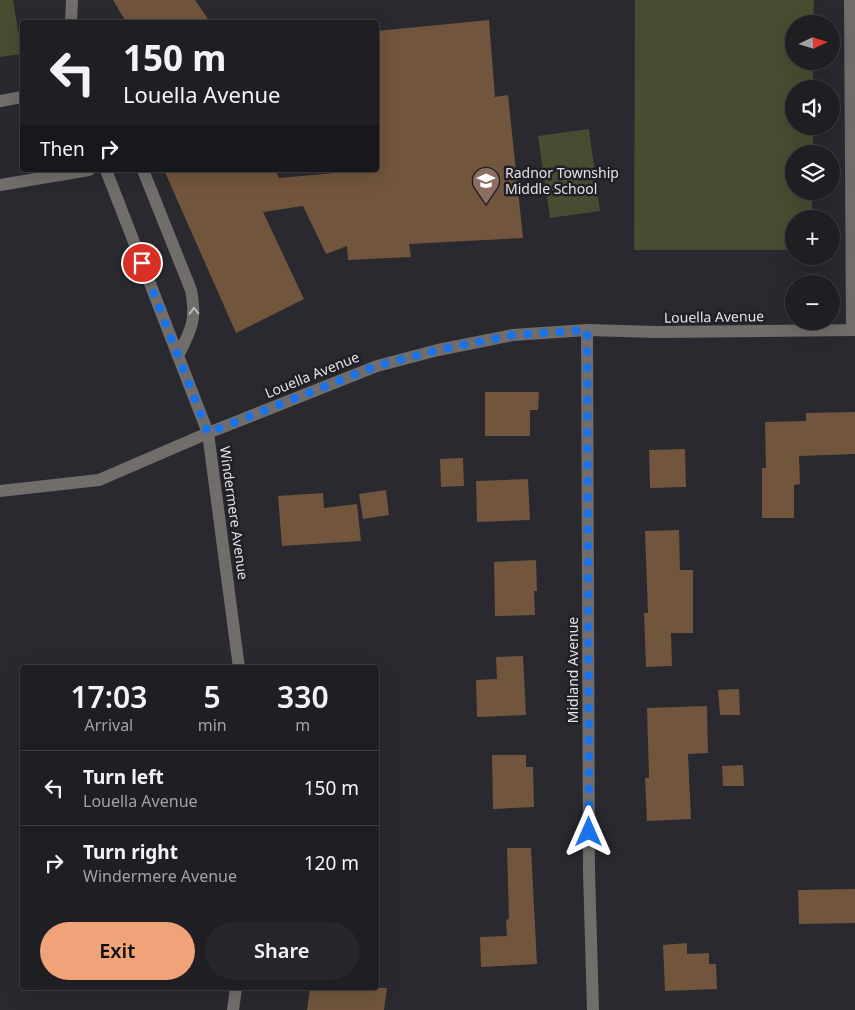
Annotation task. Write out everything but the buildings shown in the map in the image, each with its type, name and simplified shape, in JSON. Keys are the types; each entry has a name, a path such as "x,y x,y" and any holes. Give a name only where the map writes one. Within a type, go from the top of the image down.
{"street":[{"path":"71,20 72,0"},
{"path":"850,0 854,330"},
{"path":"0,101 20,97"},
{"path":"0,185 77,172"},
{"name":"Windermere Avenue","path":"107,172 208,433 239,665"},
{"path":"144,172 191,290 194,304 193,327 178,356"},
{"name":"Louella Avenue","path":"0,491 99,480 208,433 376,366 438,350 513,335 587,330 656,332 854,330"},
{"name":"Midland Avenue","path":"587,330 589,871 593,1010"},
{"path":"233,1010 236,990"}],"green space":[{"path":"0,0 13,0 20,42 20,54 0,57"},
{"path":"635,0 814,0 813,15 785,15 785,70 813,70 813,80 785,80 785,135 813,135 813,145 785,145 785,200 812,200 812,210 785,210 785,250 634,250"},
{"path":"589,129 600,211 550,218 538,136"}],"place":[{"name":"Radnor Township Middle School","path":"486,205"}],"route":[{"path":"142,263 208,433 376,366 438,350 513,335 587,330 589,832"}]}
